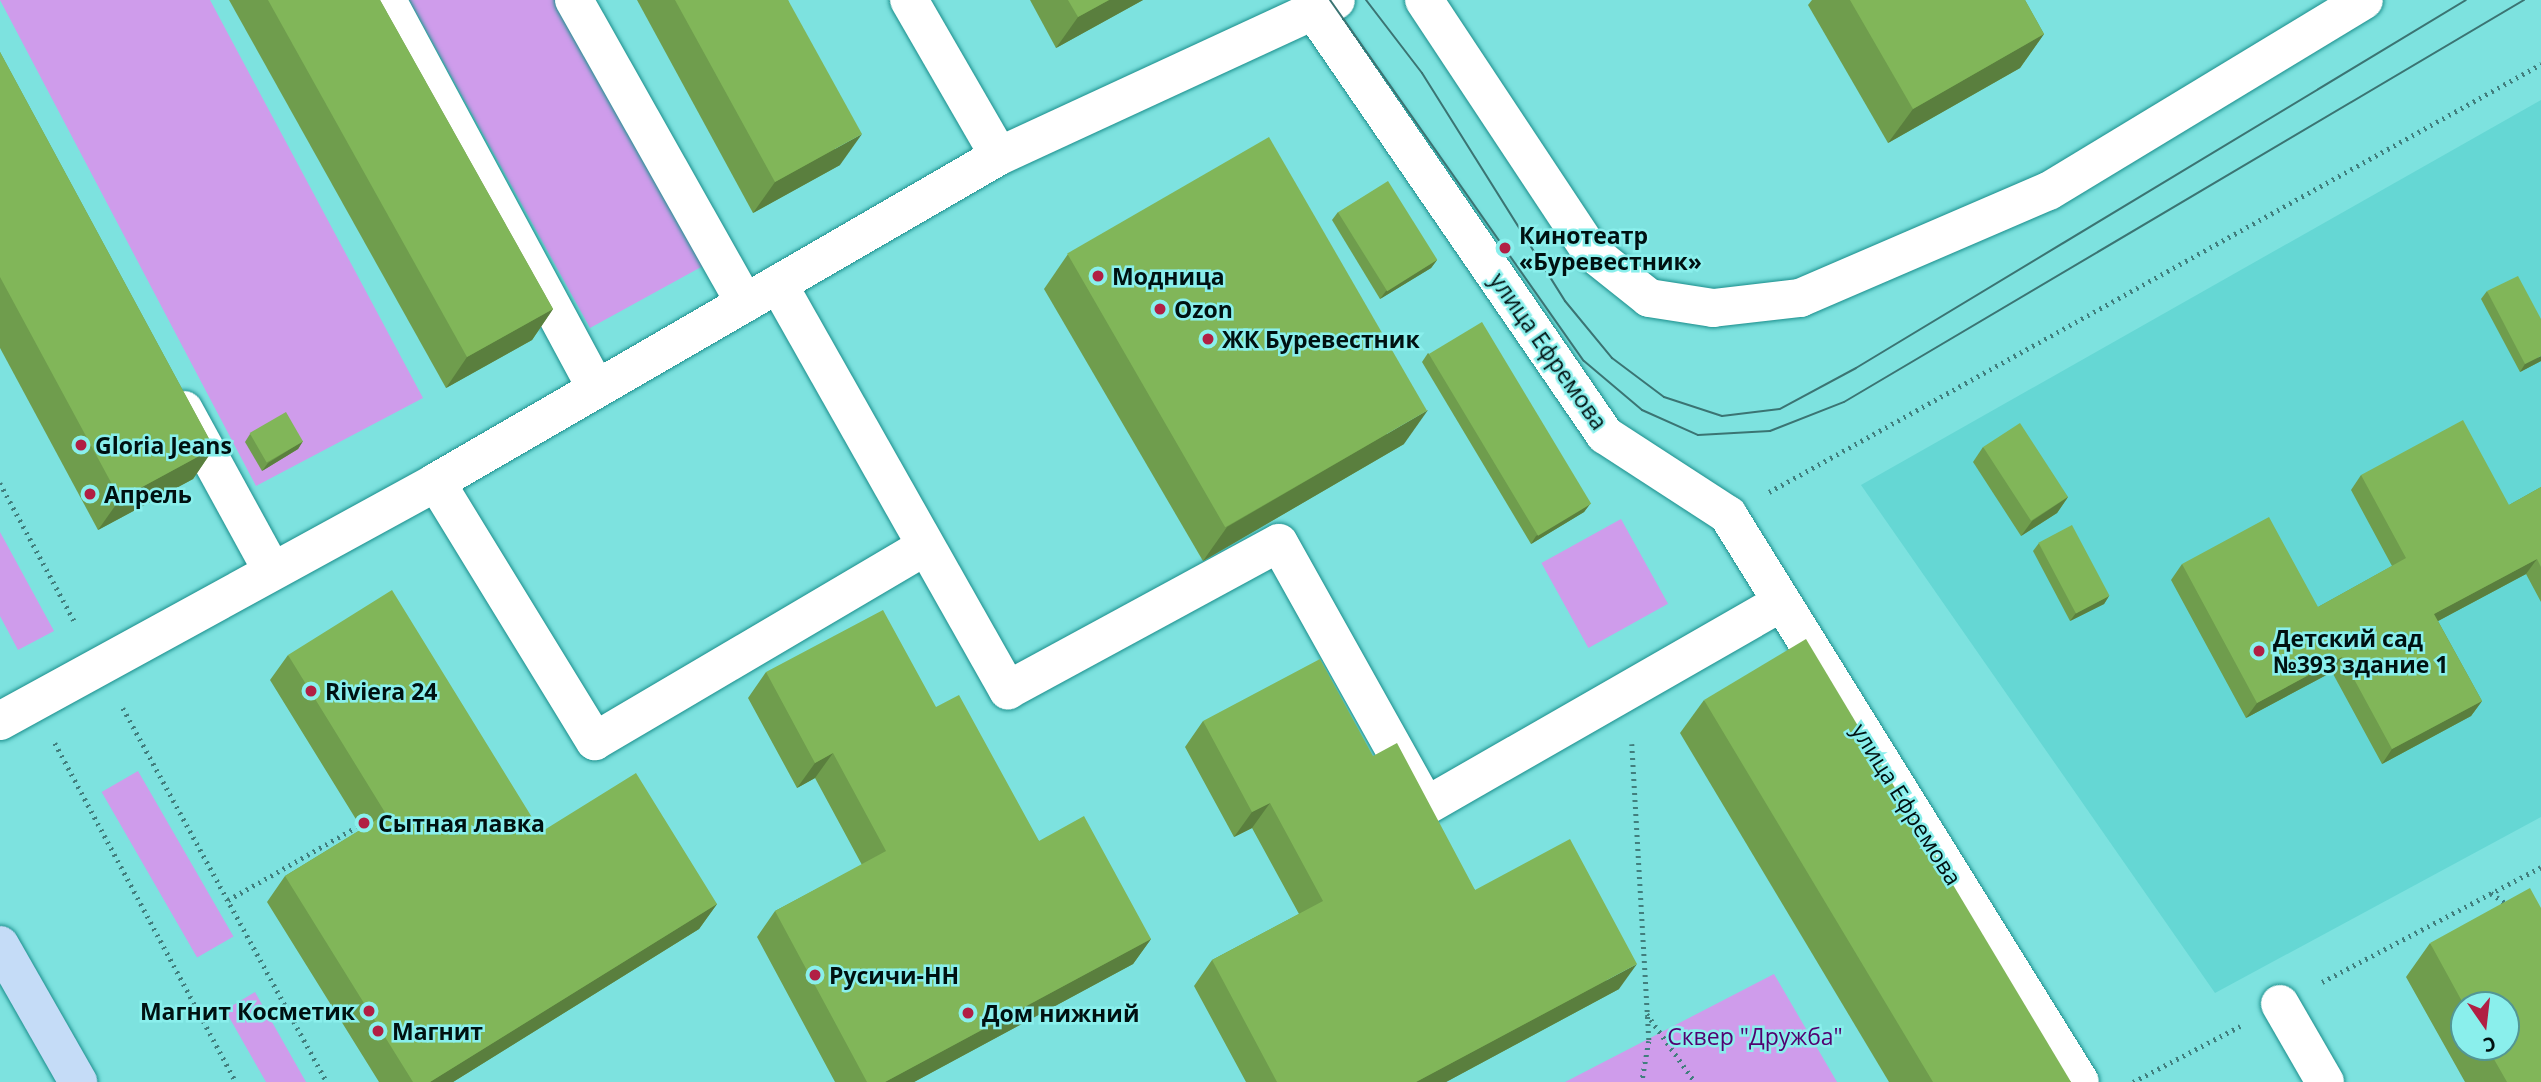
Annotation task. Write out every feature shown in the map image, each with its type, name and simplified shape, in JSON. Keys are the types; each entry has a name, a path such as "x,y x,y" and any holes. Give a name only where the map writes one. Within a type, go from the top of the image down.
{"main road":[{"path":"0,945 78,1082"}],"street":[{"path":"387,0 595,387"},
{"path":"575,0 745,303"},
{"path":"909,0 999,156"},
{"path":"1424,0 1590,251 1649,298 1713,308 1800,298 2049,191 2364,0"},
{"path":"0,721 436,482 595,387 778,285 999,156 1325,6"},
{"name":"улица Ефремова","path":"1325,6 1605,435 1728,515 2080,1082"},
{"path":"778,285 1008,690 1279,543 1426,806 1781,603"},
{"path":"166,376 272,571"},
{"path":"436,482 595,740 925,547"},
{"path":"2280,1004 2325,1082"}],"path":[{"path":"1728,515 2541,64"},
{"path":"0,483 327,1082"},
{"path":"1629,689 1649,1041 1642,1082"},
{"path":"34,704 236,1082"},
{"path":"228,900 360,825"},
{"path":"334,839 339,847"},
{"path":"2133,1082 2541,867"},
{"path":"2491,893 2511,906"},
{"path":"1647,1014 1695,1082"}],"shaded area":[{"name":"Детский сад №393 здание 1","path":"2541,100 2541,817 2215,993 1861,485"}],"green space":[{"path":"0,0 210,0 423,398 256,486"},
{"path":"409,0 555,0 703,266 590,328"},
{"path":"1621,519 1668,604 1588,648 1541,563"},
{"path":"0,532 54,631 18,650 0,616"},
{"path":"138,771 234,936 197,957 102,792"},
{"name":"Сквер \"Дружба\"","path":"1774,974 1837,1082 1565,1082"},
{"path":"255,992 306,1082 266,1082 225,1010"}],"building":[{"path":"268,0 380,0 553,309 467,357"},
{"path":"675,0 788,0 862,134 775,182"},
{"path":"1068,0 1109,0 1078,17"},
{"path":"1850,0 2025,0 2044,34 1913,109"},
{"path":"0,52 214,448 120,499 0,277"},
{"name":"ЖК Буревестник","path":"1269,137 1427,411 1225,527 1067,254"},
{"path":"1388,181 1437,260 1387,291 1338,212"},
{"path":"2518,276 2541,319 2541,356 2525,364 2487,291"},
{"path":"1482,322 1591,504 1538,536 1429,354"},
{"path":"286,412 303,441 267,462 250,433"},
{"path":"2463,420 2509,505 2541,487 2541,567 2537,559 2434,614 2482,701 2392,749 2342,657 2257,703 2182,564 2269,517 2318,607 2406,558 2361,475"},
{"path":"2020,423 2068,497 2031,521 1983,447"},
{"path":"2072,525 2110,596 2076,613 2038,543"},
{"path":"392,590 541,832 636,773 717,904 430,1082 413,1082 285,876 386,814 288,655"},
{"path":"883,610 936,707 959,695 1039,841 1084,816 1151,939 885,1082 867,1082 775,911 886,851 833,753 815,763 766,672"},
{"path":"1806,639 2071,1082 1933,1082 1704,700"},
{"path":"1320,659 1373,756 1397,743 1475,890 1570,839 1637,964 1416,1082 1277,1082 1212,960 1323,901 1270,803 1252,812 1203,721"},
{"path":"2530,888 2541,908 2541,1082 2507,1082 2495,1061 2520,1061 2520,991 2456,991 2430,943"}],"tram line":[{"path":"1330,0 1584,361 1642,410 1698,435 1770,431 1844,402 2524,0"},
{"path":"1366,0 1422,73 1565,301 1612,358 1664,397 1722,416 1780,409 1856,368 2466,0"}],"place":[{"name":"Кинотеатр «Буревестник»","path":"1505,248"},
{"name":"Модница","path":"1098,276"},
{"name":"Ozon","path":"1160,309"},
{"name":"ЖК Буревестник","path":"1208,339"},
{"name":"Gloria Jeans","path":"81,445"},
{"name":"Апрель","path":"90,494"},
{"name":"Детский сад №393 здание 1","path":"2259,651"},
{"name":"Riviera 24","path":"311,691"},
{"name":"Сытная лавка","path":"364,823"},
{"name":"Русичи-НН","path":"815,975"},
{"name":"Магнит Косметик","path":"369,1011"},
{"name":"Дом нижний","path":"968,1013"},
{"name":"Магнит","path":"378,1031"}]}
